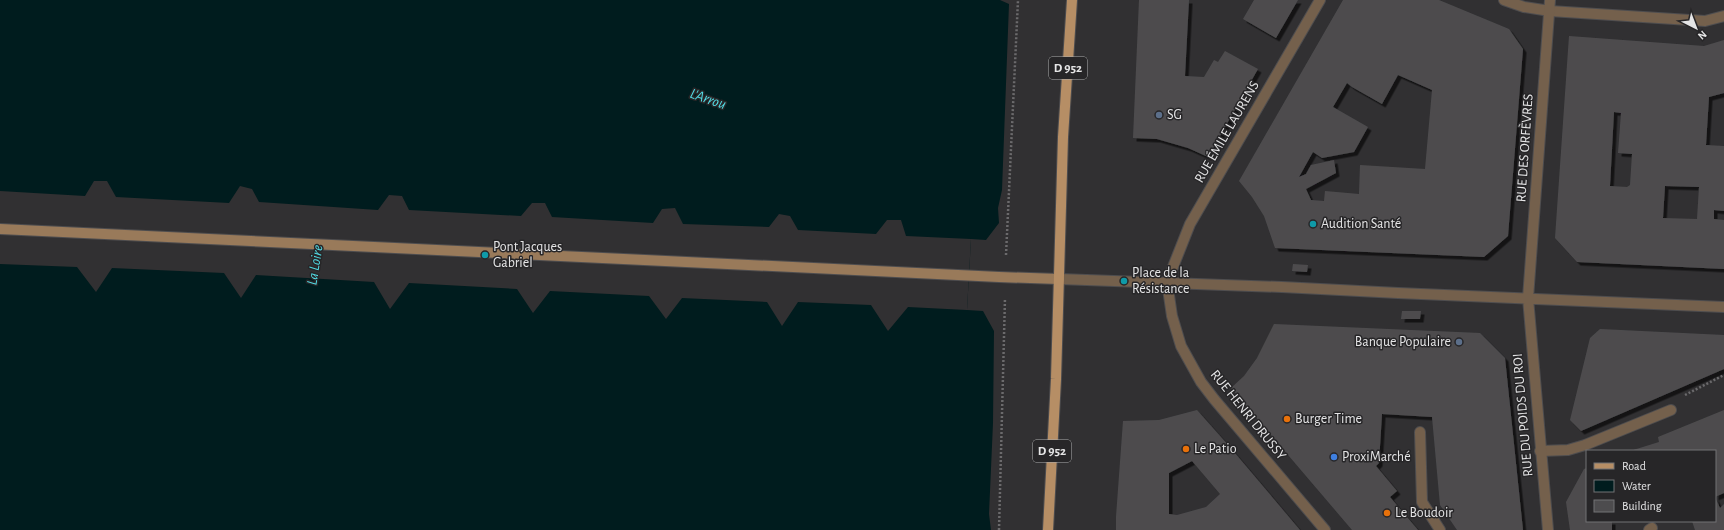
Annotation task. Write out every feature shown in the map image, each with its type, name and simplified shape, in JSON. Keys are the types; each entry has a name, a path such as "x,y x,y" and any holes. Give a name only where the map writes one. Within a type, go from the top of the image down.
{"main road":[{"name":"D 952","path":"1048,530 1056,379 1063,137 1072,0"},
{"path":"0,229 1059,279"}],"street":[{"name":"RUE ÉMILE LAURENS","path":"1167,282 1190,224 1320,0"},
{"path":"1504,0 1524,7 1550,11 1705,21 1724,16"},
{"name":"RUE DES ORFÈVRES","path":"1528,298 1550,0"},
{"path":"1059,279 1167,282 1724,307"},
{"name":"RUE HENRI DRUSSY","path":"1167,282 1172,316 1181,346 1201,382 1325,530"},
{"name":"RUE DU POIDS DU ROI","path":"1528,298 1548,530"},
{"path":"1540,451 1568,450 1585,445 1671,410"},
{"path":"1420,432 1422,502 1440,530"}],"path":[{"path":"1007,249 1018,0"},
{"path":"999,530 1005,306"},
{"path":"1693,390 1724,375"}],"water":[{"path":"0,0 1000,0 1009,4 1002,190 998,208 999,223 986,240 971,239 967,310 983,311 994,331 993,423 989,514 991,530 0,530"}],"pier":[{"name":"Pont Jacques Gabriel","path":"94,181 107,181 116,197 229,203 240,186 252,189 259,202 378,210 389,195 402,196 409,210 521,216 532,203 545,203 552,217 653,223 662,209 675,208 683,224 769,227 779,214 790,216 798,230 876,234 887,220 901,220 906,236 971,239 967,310 908,307 888,331 871,305 798,302 782,326 767,302 682,298 666,319 649,296 550,291 533,313 517,289 409,283 390,309 374,282 256,275 241,298 224,273 112,268 96,292 77,267 0,264 0,191 85,196"}],"building":[{"path":"1139,0 1189,0 1185,76 1204,77 1214,60 1218,62 1225,51 1258,69 1208,157 1188,148 1157,139 1133,138"},
{"path":"1254,0 1298,0 1276,38 1243,19"},
{"path":"1343,0 1439,0 1509,29 1523,49 1508,236 1484,257 1275,248 1264,216 1252,197 1239,181","holes":["1398,75 1432,90 1425,169 1360,165 1359,194 1325,191 1324,201 1311,200 1306,189 1336,173 1334,160 1311,165 1306,174 1299,177 1313,152 1322,158 1354,152 1368,127 1333,107 1347,83 1382,104"]},
{"path":"1569,36 1704,46 1724,40 1724,93 1709,97 1706,145 1724,146 1724,211 1714,210 1714,219 1724,220 1724,269 1577,262 1555,238","holes":["1614,112 1621,113 1618,153 1632,154 1630,185 1627,187 1610,186","1665,186 1699,187 1697,219 1663,218"]},
{"path":"1293,264 1308,265 1307,272 1292,271"},
{"path":"1402,311 1421,311 1420,319 1401,319"},
{"path":"1274,324 1480,333 1505,358 1523,530 1457,530 1440,505 1432,417 1382,414 1379,463 1376,466 1397,491 1390,497 1418,530 1352,530 1231,388 1244,376 1257,358"},
{"path":"1600,329 1724,335 1724,369 1581,431 1570,420 1590,338"},
{"path":"1197,410 1300,530 1116,530 1123,421 1159,420","holes":["1192,461 1220,494 1206,507 1177,515 1169,514 1169,473"]},
{"path":"1724,410 1724,493 1716,497 1716,450 1633,450 1659,442 1658,437"},
{"path":"1586,468 1586,522 1612,522 1612,530 1570,530 1566,502 1584,469"},
{"path":"1716,499 1720,508 1724,504 1724,530 1695,530 1692,522 1716,522"}],"place":[{"name":"SG","path":"1159,115"},
{"name":"Audition Santé","path":"1313,224"},
{"name":"Pont Jacques Gabriel","path":"485,255"},
{"name":"Place de la Résistance","path":"1124,281"},
{"name":"Banque Populaire","path":"1459,342"},
{"name":"Burger Time","path":"1287,419"},
{"name":"Le Patio","path":"1186,449"},
{"name":"ProxiMarché","path":"1334,457"},
{"name":"Le Boudoir","path":"1387,513"}],"water label":[{"name":"L'Arrou","path":"708,99"},
{"name":"La Loire","path":"315,265"}]}
